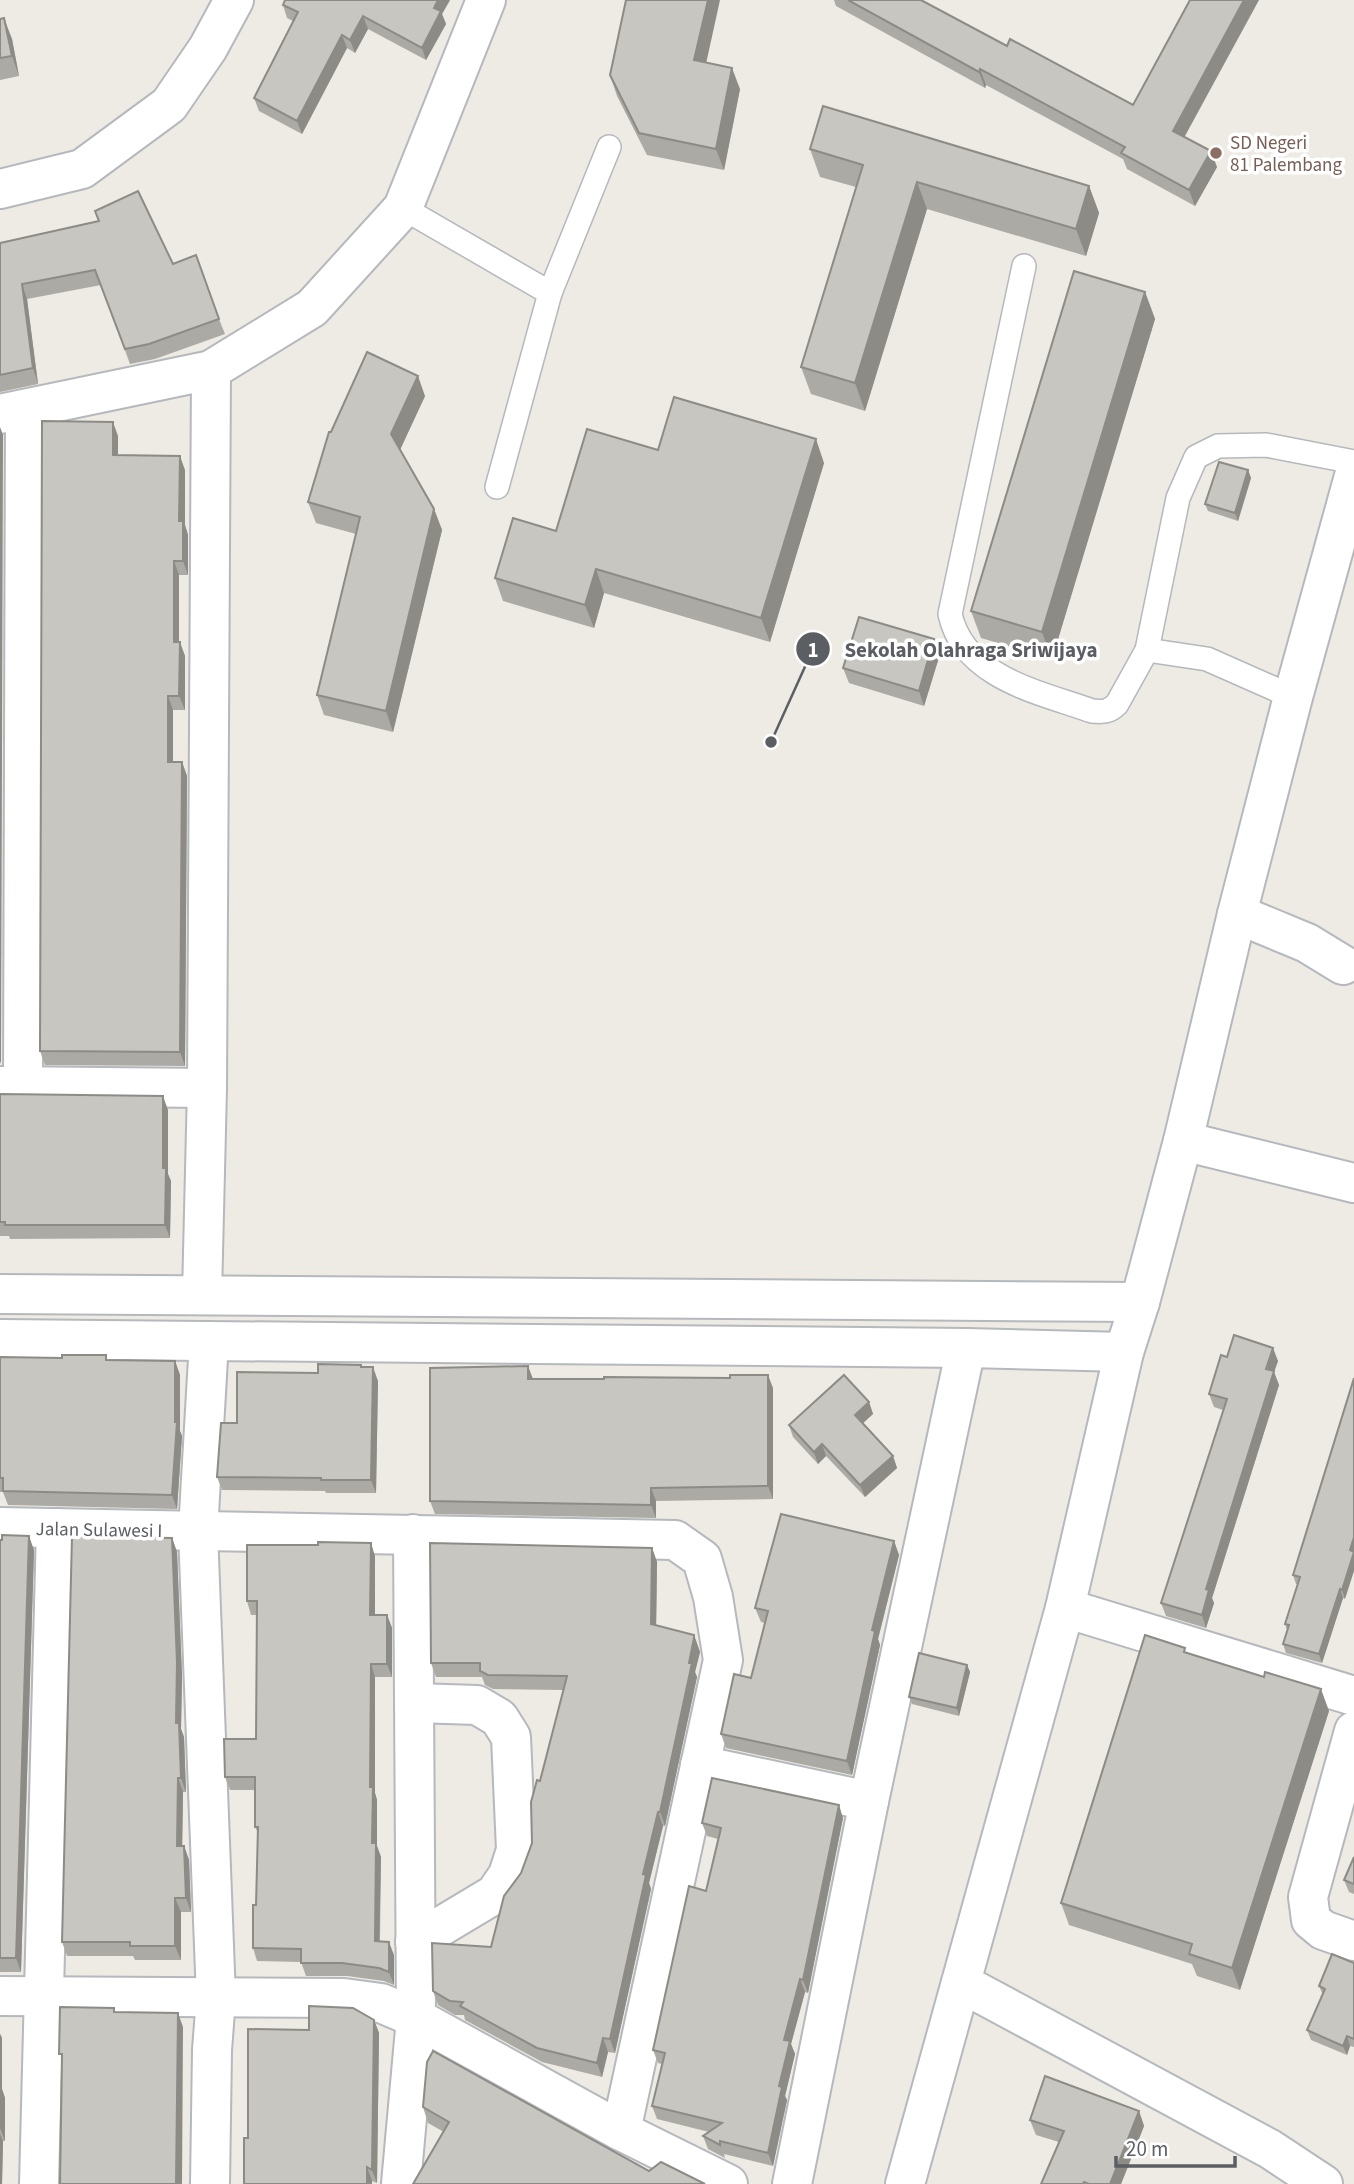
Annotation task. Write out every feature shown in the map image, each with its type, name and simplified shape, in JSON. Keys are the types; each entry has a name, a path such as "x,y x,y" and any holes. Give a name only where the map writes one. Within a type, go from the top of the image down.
{"street":[{"path":"0,188 82,169 169,105 208,48 234,0"},
{"path":"207,1088 11,1086 13,411 211,370 312,308 403,208 486,0"},
{"path":"202,1295 207,1088 211,370"},
{"path":"905,2184 1065,1608 1124,1352 1184,1140 1237,914 1293,697 1344,555 1354,477"},
{"path":"1237,914 1307,943 1343,965"},
{"path":"1184,1140 1354,1183"},
{"path":"0,1294 1140,1302"},
{"path":"0,1339 966,1348 1124,1352"},
{"path":"209,1341 198,1531 216,1998 212,2050 210,2184"},
{"path":"792,2184 869,1801 966,1348"},
{"name":"Jalan Sulawesi I","path":"0,1527 675,1540 702,1559 713,1598 723,1660 621,2131"},
{"path":"39,2184 56,1528"},
{"path":"401,2184 416,2018 413,1534"},
{"path":"1065,1608 1354,1696"},
{"path":"415,1703 477,1705 499,1717 511,1737 516,1850 508,1875 495,1894 415,1942"},
{"path":"1354,1731 1308,1897 1311,1920 1323,1930 1354,1941"},
{"path":"700,1765 869,1801"},
{"path":"961,1983 1270,2149 1323,2184"},
{"path":"0,1996 344,1998 381,2003 416,2018 621,2131 728,2184"}],"lane":[{"path":"497,487 550,293 609,148"},
{"path":"403,208 550,293"},
{"path":"1024,266 950,614 953,626 966,649 998,676 1092,711 1111,710 1147,650 1178,498 1196,457 1218,446 1266,445 1354,462"},
{"path":"1147,650 1207,659 1293,697"}],"building":[{"path":"285,0 438,0 434,8 441,11 422,48 363,16 350,40 342,35 297,121 254,98 298,12 283,5"},
{"path":"626,0 708,0 694,60 732,68 716,149 639,133 610,75"},
{"path":"848,0 921,0 1007,46 1010,39 1133,105 1190,0 1244,0 1173,131 1211,151 1189,190 1121,153 1125,147 980,69 979,72"},
{"path":"4,18 12,56 0,58 0,19"},
{"path":"823,106 1089,186 1076,229 917,182 855,383 801,367 863,165 810,149"},
{"path":"138,191 173,264 196,255 219,319 149,344 125,349 95,270 22,284 33,368 0,375 0,243 99,221 95,211"},
{"path":"1074,271 1145,292 1042,632 971,611"},
{"path":"367,352 418,376 391,434 434,509 386,711 317,695 360,517 308,502 329,432"},
{"path":"674,397 816,439 761,618 596,569 585,605 495,578 513,518 556,531 587,429 658,450"},
{"path":"42,421 113,422 113,455 180,456 179,521 183,521 183,561 174,561 174,642 180,642 179,696 168,696 168,762 182,762 180,1052 40,1051"},
{"path":"1219,462 1248,470 1235,513 1205,504"},
{"path":"859,617 934,639 919,691 843,668"},
{"path":"0,1094 163,1096 165,1225 5,1225 5,1222 0,1222"},
{"path":"1234,1335 1273,1348 1266,1369 1274,1371 1206,1589 1209,1590 1202,1615 1161,1603 1227,1399 1209,1394 1221,1355 1227,1357"},
{"path":"62,1355 106,1355 106,1360 175,1361 177,1422 172,1495 3,1491 3,1478 0,1478 0,1357 62,1358"},
{"path":"318,1364 373,1367 371,1480 217,1477 221,1423 237,1423 237,1372 318,1373"},
{"path":"528,1366 528,1379 730,1378 730,1375 768,1375 768,1486 651,1488 651,1505 430,1501 430,1368"},
{"path":"844,1375 869,1402 855,1415 893,1456 860,1485 822,1444 814,1452 789,1425"},
{"path":"1354,1378 1354,1537 1350,1550 1354,1552 1319,1654 1283,1644 1289,1625 1285,1624 1300,1577 1293,1575"},
{"path":"781,1514 894,1541 872,1630 875,1631 847,1761 721,1734 734,1674 751,1678 768,1611 755,1608"},
{"path":"2,1535 29,1536 16,1958 0,1958"},
{"path":"72,1536 172,1538 177,1662 176,1723 179,1723 181,1778 178,1778 177,1846 184,1846 186,1898 175,1898 175,1946 130,1946 130,1942 62,1942"},
{"path":"318,1542 371,1543 370,1615 387,1615 387,1664 371,1664 370,1787 373,1787 372,1843 376,1843 375,1941 389,1942 389,1972 342,1963 301,1963 301,1949 253,1948 258,1827 255,1827 255,1777 225,1777 224,1739 256,1739 257,1601 247,1601 247,1545 318,1545"},
{"path":"430,1543 652,1548 651,1624 694,1635 689,1663 692,1663 660,1812 643,1874 646,1875 610,2039 603,2038 597,2063 537,2048 460,2006 463,2002 450,2001 433,1991 432,1943 491,1947 504,1896 521,1873 532,1843 531,1802 537,1780 540,1781 567,1676 488,1675 480,1671 480,1663 431,1663"},
{"path":"1145,1635 1185,1648 1184,1652 1264,1677 1265,1672 1321,1689 1232,1968 1189,1954 1192,1944 1061,1903"},
{"path":"919,1653 967,1665 957,1708 909,1697"},
{"path":"712,1778 839,1805 803,1980 800,1979 784,2040 790,2041 779,2086 782,2087 768,2153 720,2141 720,2145 703,2136 722,2123 652,2106 665,2053 653,2050 689,1886 706,1891 721,1828 702,1823"},
{"path":"1354,1857 1354,1884 1344,1880"},
{"path":"1332,1954 1354,1963 1354,2039 1347,2036 1343,2046 1307,2030 1325,1989 1319,1986"},
{"path":"309,2006 353,2008 374,2020 372,2170 367,2167 367,2184 244,2184 244,2138 248,2138 248,2029 309,2030"},
{"path":"60,2007 114,2008 114,2012 178,2013 176,2184 60,2184"},
{"path":"433,2051 649,2171 661,2162 705,2184 413,2184 449,2122 423,2107 427,2062"},
{"path":"1045,2076 1139,2111 1110,2184 1041,2184 1064,2131 1030,2120"}],"place":[{"name":"SD Negeri 81 Palembang","path":"1216,153"},
{"name":"Sekolah Olahraga Sriwijaya","path":"771,742"}]}
